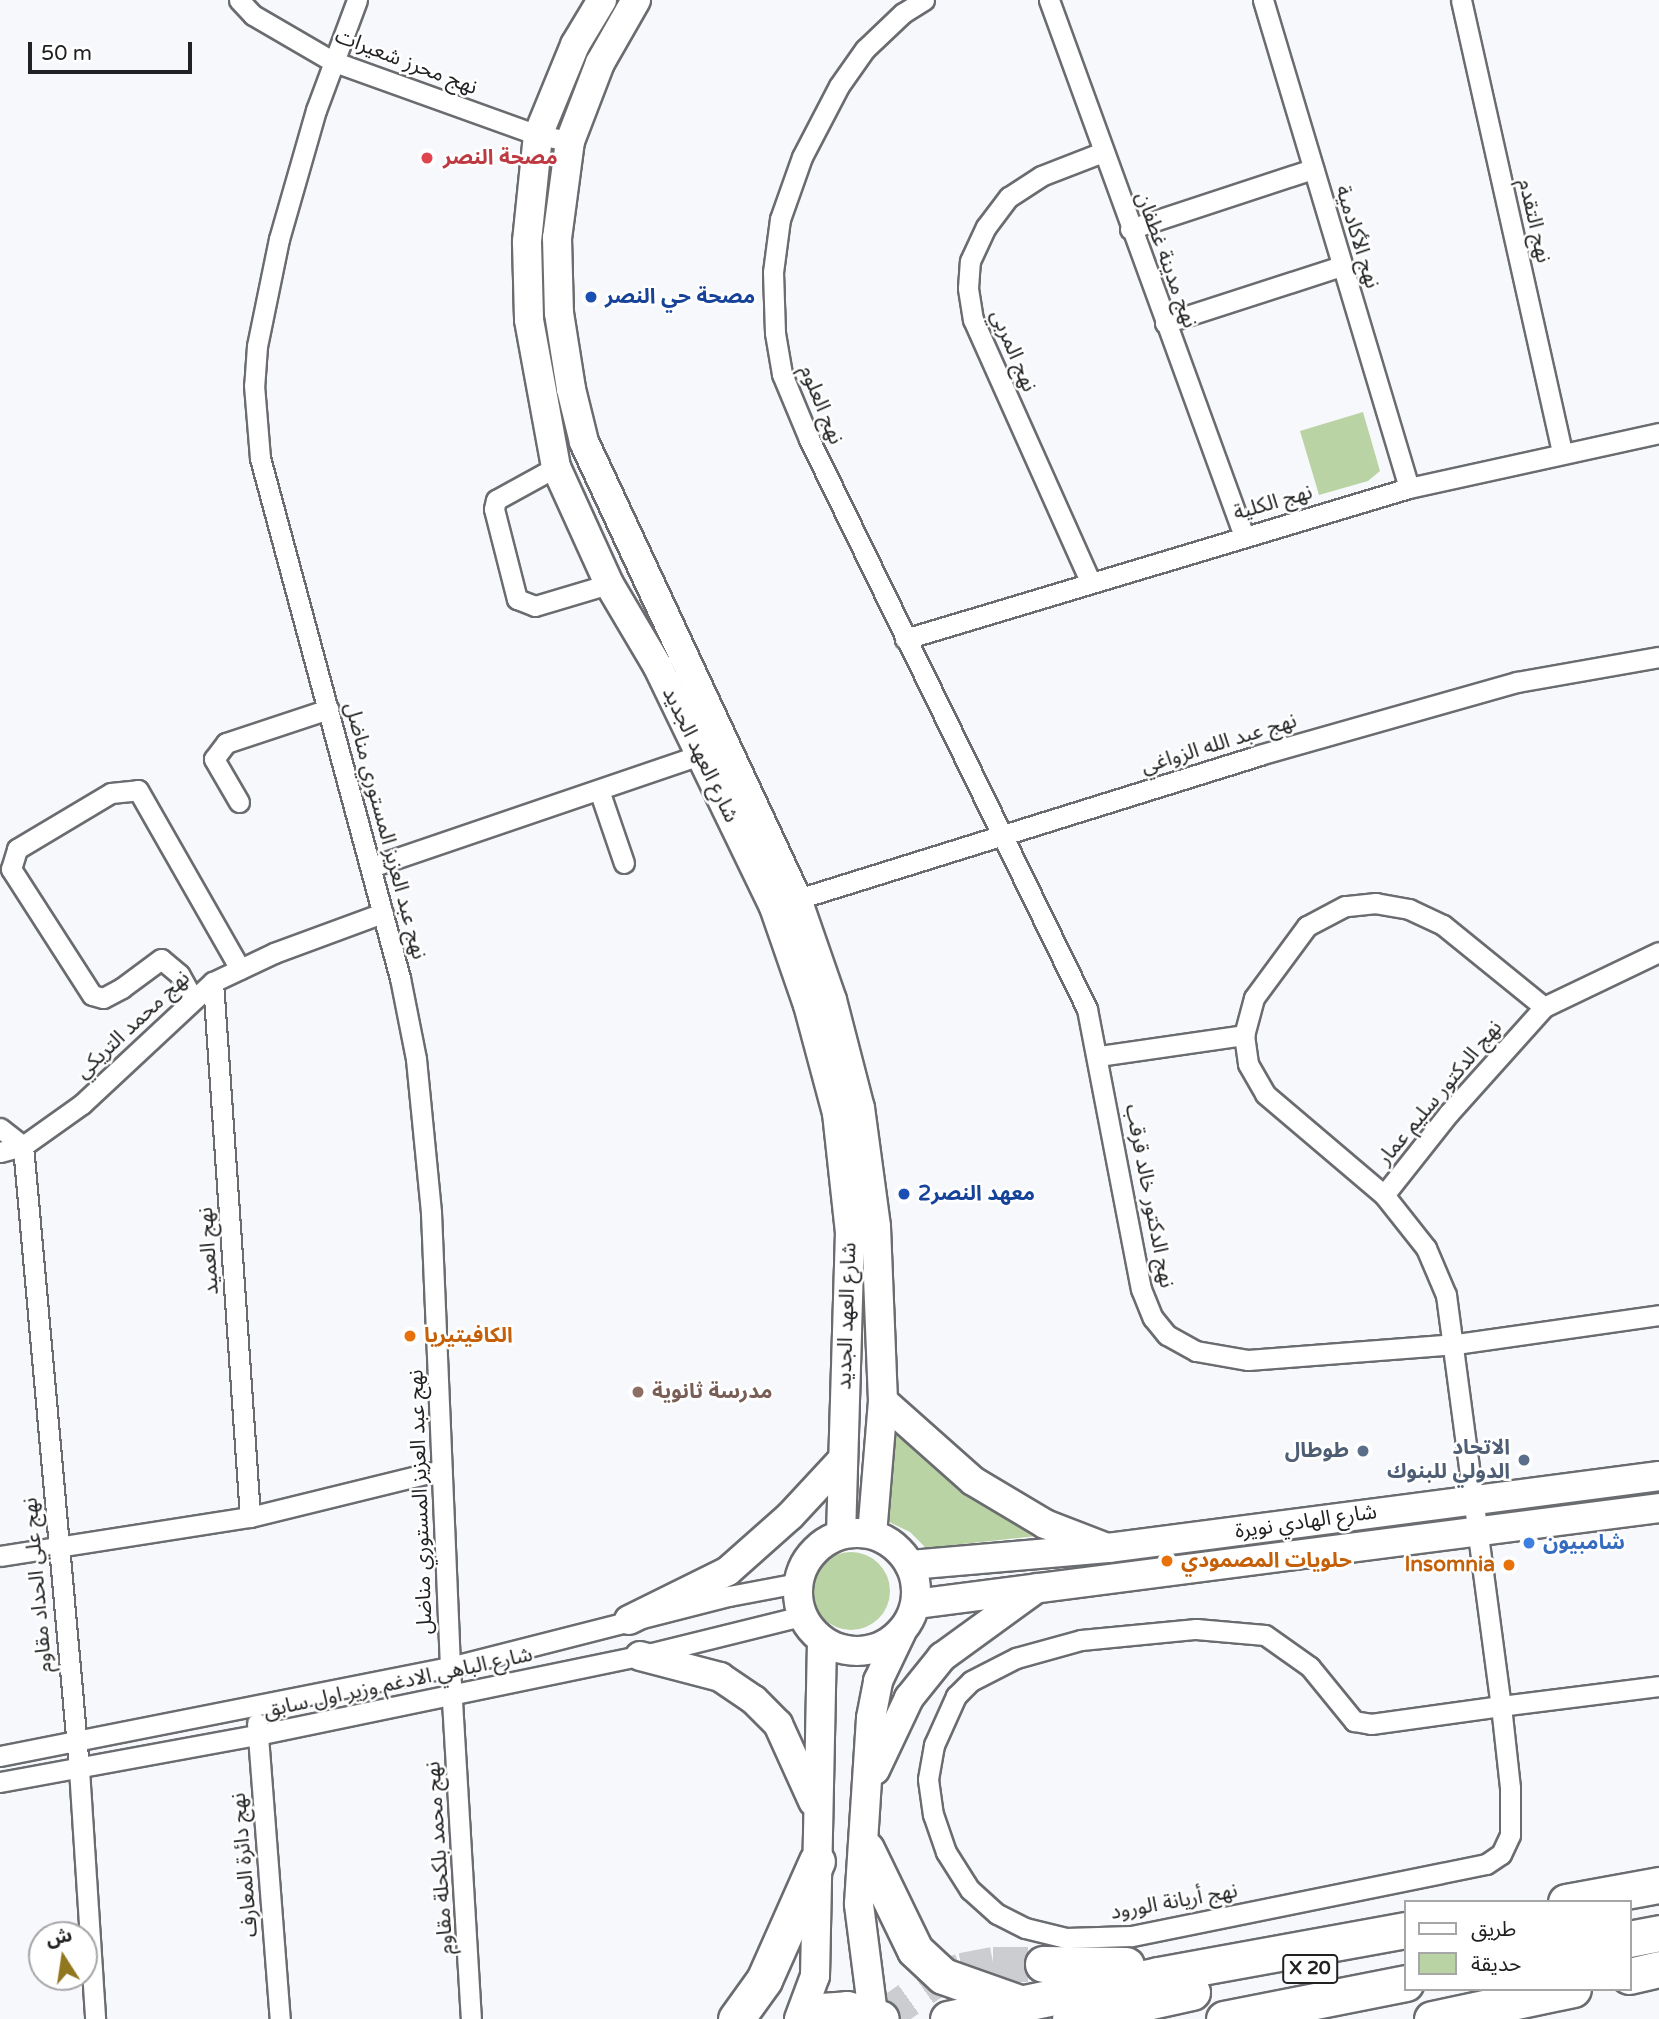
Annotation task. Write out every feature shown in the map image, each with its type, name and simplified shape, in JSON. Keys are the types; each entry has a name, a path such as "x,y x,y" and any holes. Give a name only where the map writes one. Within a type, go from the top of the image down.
{"highway":[{"path":"866,1849 915,1950 943,1976 976,1991 1021,2003"},
{"path":"736,2019 764,1980 817,1861"},
{"path":"1577,1900 1659,1885"},
{"path":"1631,1912 1659,1906"},
{"path":"1043,1964 1110,1967 1404,1920"},
{"path":"948,2019 1404,1930"},
{"path":"1631,1939 1659,1933"},
{"name":"X 20","path":"1221,2008 1404,1952"},
{"path":"1631,1976 1659,1969"},
{"name":"X 20","path":"1070,2019 1221,2008 1404,1983"},
{"path":"1432,2019 1564,1991"},
{"path":"801,2019 847,2008 877,2016"}],"main road":[{"name":"شارع العهد الجديد","path":"602,0 575,45 538,135 527,242 529,320 556,467 609,584 657,667 700,755 785,903 808,1005 837,1113 850,1232 841,1534"},
{"name":"شارع العهد الجديد","path":"636,0 600,63 570,141 557,238 559,313 584,442 785,903 832,999 860,1108 876,1227 883,1401 872,1534"},
{"path":"883,1401 972,1481 1045,1524 1108,1548"},
{"path":"629,1620 728,1572 781,1525 843,1459"},
{"name":"شارع الهادي نويرة","path":"910,1564 1108,1548 1659,1476"},
{"name":"شارع الهادي نويرة","path":"916,1604 1659,1508"},
{"path":"877,2016 859,1904 866,1849 866,1793 871,1718 878,1681 916,1604 910,1564 894,1545 872,1534 841,1534 812,1552 798,1583 802,1616 822,1641 842,1650 863,1651 884,1646 901,1633"},
{"path":"866,1793 909,1698 942,1657 1038,1588"},
{"path":"801,2019 816,1976 822,1641"},
{"path":"640,1656 720,1677 754,1700 778,1724 818,1812"}],"street":[{"name":"نهج محرز شعيرات","path":"239,0 253,15 332,61 538,135 570,141"},
{"name":"نهج عبد العزيز المستوري مناضل","path":"357,0 332,61 279,239 257,346 254,385 260,458 383,913 416,1059 431,1213 452,1695"},
{"name":"نهج العلوم","path":"924,0 903,13 865,49 839,86 802,157 780,219 773,272 782,374 905,639 1004,833"},
{"name":"نهج مدينة غطفان","path":"1049,0 1130,229 1244,536"},
{"name":"نهج الأكادمية","path":"1262,0 1409,488"},
{"name":"نهج التقدم","path":"1461,0 1562,451"},
{"name":"نهج المربي","path":"1090,581 973,320 968,288 970,261 986,227 1009,197 1041,176 1103,152"},
{"path":"1130,229 1313,169"},
{"path":"1165,323 1342,266"},
{"name":"نهج الكلية","path":"905,639 1090,581 1409,488 1562,451 1659,433"},
{"path":"556,467 496,500 494,509 517,599 535,606 609,584"},
{"name":"نهج عبد الله الزواغي","path":"785,903 1004,833 1517,682 1659,657"},
{"path":"239,802 214,758 226,743 330,709"},
{"path":"371,867 700,755"},
{"path":"192,997 179,974 161,959 122,988 103,998 92,995 10,869 17,849 111,793 138,790 240,969"},
{"path":"599,790 624,863"},
{"name":"نهج الدكتور خالد قرقب","path":"1004,833 1087,1009 1099,1056 1141,1289 1153,1318 1167,1335 1196,1351 1248,1360 1455,1343 1659,1315"},
{"path":"1384,1195 1265,1094 1248,1064 1244,1035 1254,998 1307,926 1345,906 1376,902 1409,909 1443,925 1544,1007"},
{"name":"نهج محمد التريكي","path":"0,1152 23,1146 91,1096 192,997 213,982 383,913"},
{"name":"نهج الدكتور سليم عمار","path":"1479,1530 1455,1343 1446,1295 1426,1248 1384,1195 1449,1113 1544,1007 1659,952"},
{"name":"نهج العميد","path":"213,982 250,1517"},
{"path":"1099,1056 1244,1035"},
{"path":"0,1128 23,1146"},
{"name":"نهج علي الحداد مقاوم","path":"23,1146 56,1546 79,1769 95,2019"},
{"path":"0,1556 250,1517 441,1470"},
{"name":"نهج أريانة الورود","path":"1479,1530 1501,1706 1510,1788 1510,1835 1500,1854 1486,1864 1131,1936 1066,1938 1025,1928 997,1913 971,1890 946,1852 933,1815 928,1779 934,1745 956,1696 971,1681 1016,1658 1081,1640 1196,1629 1265,1635 1310,1667 1354,1721 1371,1724 1501,1706 1659,1686"},
{"name":"شارع الباهي الادغم وزير اول سابق","path":"0,1756 450,1667 629,1620 798,1583"},
{"name":"شارع الباهي الادغم وزير اول سابق","path":"0,1782 257,1735 452,1695 640,1656 802,1616"},
{"name":"نهج محمد بلكحلة مقاوم","path":"452,1695 471,2019"},
{"name":"نهج دائرة المعارف","path":"256,1707 280,2019"}],"green space":[{"path":"1363,412 1380,471 1368,481 1319,495 1300,431"},
{"path":"892,1433 1046,1535 926,1548 910,1532 889,1522"},
{"path":"851,1552 866,1555 879,1563 887,1576 890,1591 887,1606 879,1619 866,1627 851,1630 836,1627 823,1619 815,1606 812,1591 815,1576 823,1563 836,1555"}],"tunnel":[{"path":"880,2019 932,1982 962,1970 993,1964 1043,1964"}],"place":[{"name":"مصحة النصر","path":"427,158"},
{"name":"مصحة حي النصر","path":"591,297"},
{"name":"معهد النصر2","path":"904,1194"},
{"name":"الكافيتيريا","path":"410,1336"},
{"name":"مدرسة ثانوية","path":"638,1392"},
{"name":"طوطال","path":"1363,1451"},
{"name":"الاتحاد الدولي للبنوك","path":"1524,1460"},
{"name":"شامبيون","path":"1529,1543"},
{"name":"حلويات المصمودي","path":"1167,1561"},
{"name":"Insomnia","path":"1509,1565"}]}
